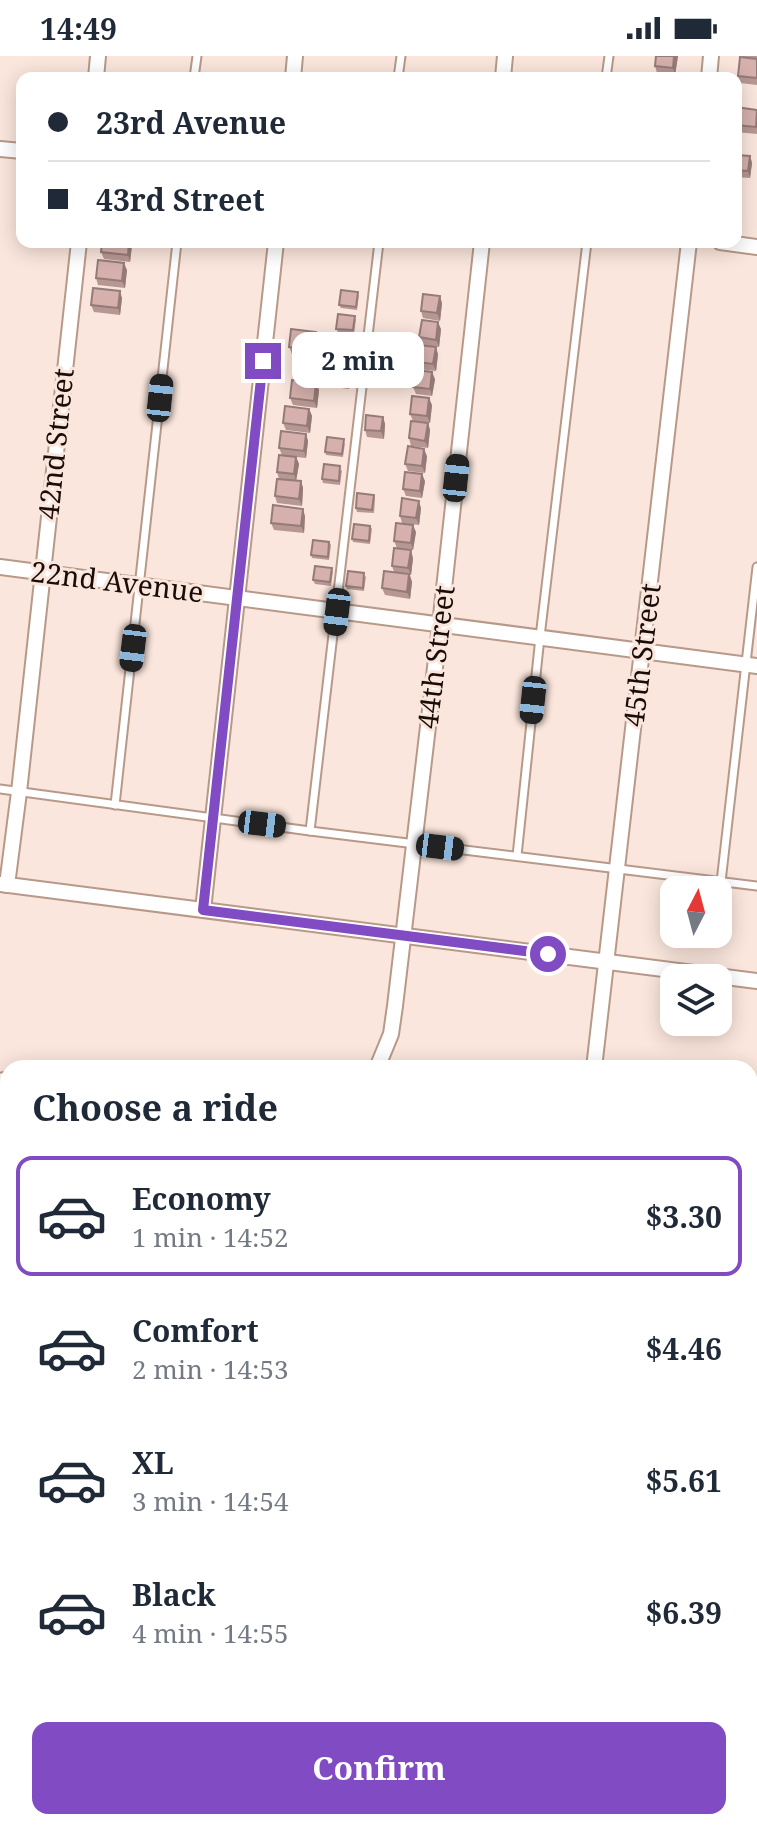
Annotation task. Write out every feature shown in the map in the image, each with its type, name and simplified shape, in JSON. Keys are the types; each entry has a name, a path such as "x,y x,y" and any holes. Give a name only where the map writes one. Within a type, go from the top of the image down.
{"street":[{"name":"42nd Street","path":"3,885 19,792 78,248"},
{"path":"203,910 275,248"},
{"name":"44th Street","path":"380,1060 391,1034 481,248"},
{"name":"45th Street","path":"596,1060 688,248"},
{"name":"22nd Avenue","path":"0,567 752,665"},
{"path":"3,885 757,981"}],"lane":[{"path":"115,805 176,248"},
{"path":"310,831 378,248"},
{"path":"517,856 586,248"},
{"path":"722,876 752,665 757,567"},
{"path":"0,789 676,876"},
{"path":"732,883 757,886"}],"building":[{"path":"656,56 674,56 673,68 655,66"},
{"path":"740,57 757,59 757,78 742,76 742,72 738,72"},
{"path":"742,108 757,110 756,127 742,126"},
{"path":"742,155 750,156 748,171 742,170"},
{"path":"101,248 129,248 128,255 101,252"},
{"path":"98,260 124,263 122,281 96,278"},
{"path":"93,288 120,291 118,308 91,305"},
{"path":"341,290 358,292 356,307 339,305"},
{"path":"423,294 440,296 437,313 421,311"},
{"path":"338,314 355,316 353,330 336,329"},
{"path":"422,320 438,322 436,340 419,337"},
{"path":"291,329 316,332 314,349 289,347"},
{"path":"336,342 353,344 351,359 335,357"},
{"path":"419,345 436,347 433,364 417,362"},
{"path":"333,368 350,370 348,385 332,383"},
{"path":"415,370 432,372 430,389 413,387"},
{"path":"292,380 316,383 314,401 290,398"},
{"path":"412,396 429,398 427,416 410,414"},
{"path":"285,406 309,409 307,426 283,423"},
{"path":"366,415 383,417 381,431 365,430"},
{"path":"411,421 428,423 425,441 409,438"},
{"path":"281,431 306,434 304,451 279,448"},
{"path":"327,437 344,439 342,454 325,452"},
{"path":"408,446 424,449 422,466 405,464"},
{"path":"279,455 296,457 294,474 277,472"},
{"path":"324,464 340,466 339,481 322,479"},
{"path":"405,472 422,474 420,491 403,489"},
{"path":"277,479 301,481 299,499 275,496"},
{"path":"357,493 374,495 372,510 356,508"},
{"path":"402,498 419,501 416,518 400,516"},
{"path":"273,505 303,509 301,526 271,523"},
{"path":"396,523 413,525 411,543 394,541"},
{"path":"354,524 370,526 369,541 352,539"},
{"path":"313,540 329,542 328,557 311,555"},
{"path":"394,548 411,550 408,568 392,566"},
{"path":"315,566 332,568 330,582 313,580"},
{"path":"348,571 364,573 363,588 346,586"},
{"path":"384,571 409,574 407,592 382,588"}],"route":[{"path":"263,361 203,910 548,954"}]}
